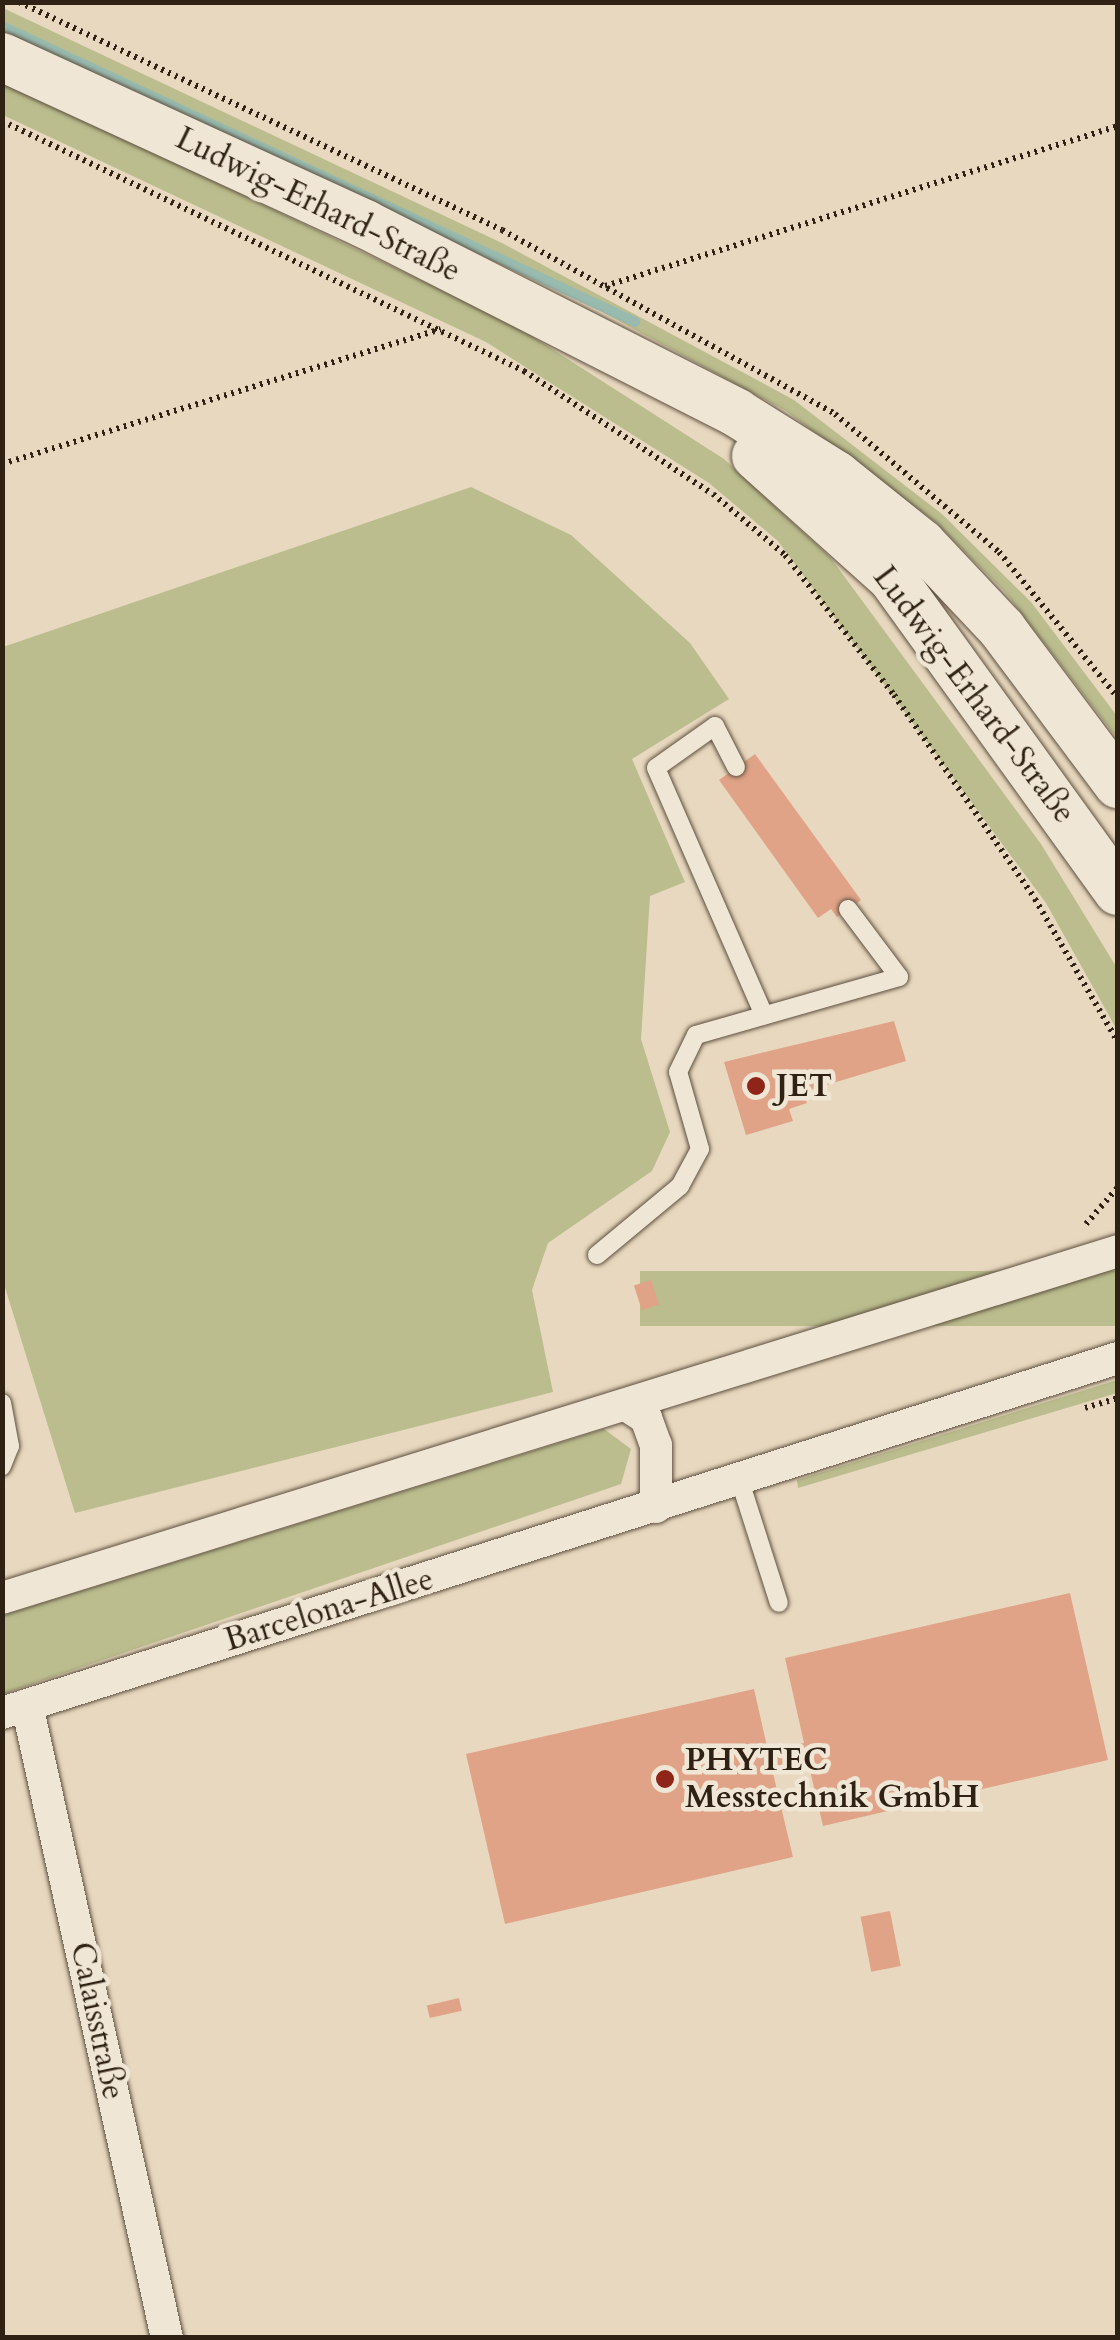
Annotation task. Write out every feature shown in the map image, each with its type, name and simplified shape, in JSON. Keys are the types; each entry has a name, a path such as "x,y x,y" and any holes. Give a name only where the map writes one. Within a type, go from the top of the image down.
{"main road":[{"name":"Ludwig-Erhard-Straße","path":"2,57 632,358 836,474 922,544 1002,628 1118,784"},
{"name":"Ludwig-Erhard-Straße","path":"632,358 821,507 892,578 1118,892"}],"street":[{"path":"2,1598 1118,1251"},
{"name":"Barcelona-Allee","path":"15,1709 1118,1358"},
{"path":"626,1406 646,1418 656,1444 656,1507"},
{"name":"Calaisstraße","path":"15,1709 167,2338"}],"lane":[{"path":"736,768 715,726 656,768 764,1015"},
{"path":"597,1255 680,1186 700,1148 678,1072 696,1035 899,977 848,909"},
{"path":"2,1403 10,1446 2,1466"},
{"path":"740,1478 779,1603"}],"path":[{"path":"19,2 604,287 1118,126"},
{"path":"2,121 442,329 606,423 784,555 957,784 1118,1042"},
{"path":"2,464 442,329"}],"green space":[{"path":"3,8 502,243 794,400 942,514 1031,602 1117,716 1117,738 1005,592 934,521 786,411 595,308 3,32"},
{"path":"3,80 516,326 724,459 830,557 1041,844 1117,968 1117,1030 1046,903 778,541 709,483 486,342 3,115"},
{"path":"471,487 571,535 690,643 729,699 632,759 685,882 650,896 641,1039 670,1132 652,1171 548,1243 532,1290 553,1392 75,1513 3,1281 3,647"},
{"path":"640,1271 1117,1271 1117,1326 640,1326"},
{"path":"1117,1380 1117,1393 798,1488 797,1480"},
{"path":"604,1429 631,1449 621,1484 3,1694 3,1615"}],"building":[{"path":"755,754 861,900 837,917 831,909 818,918 719,780"},
{"path":"894,1021 906,1061 803,1092 807,1103 789,1109 793,1121 746,1135 724,1062"},
{"path":"651,1280 659,1305 642,1310 634,1286"},
{"path":"1070,1593 1108,1760 823,1826 808,1762 772,1769 793,1857 505,1924 466,1754 754,1689 768,1751 804,1743 785,1658"},
{"path":"890,1911 901,1966 871,1972 861,1917"},
{"path":"459,1998 462,2011 430,2018 427,2005"}],"waterway":[{"path":"2,26 635,322"}],"place":[{"name":"JET","path":"756,1086"},
{"name":"PHYTEC Messtechnik GmbH","path":"665,1779"}]}
